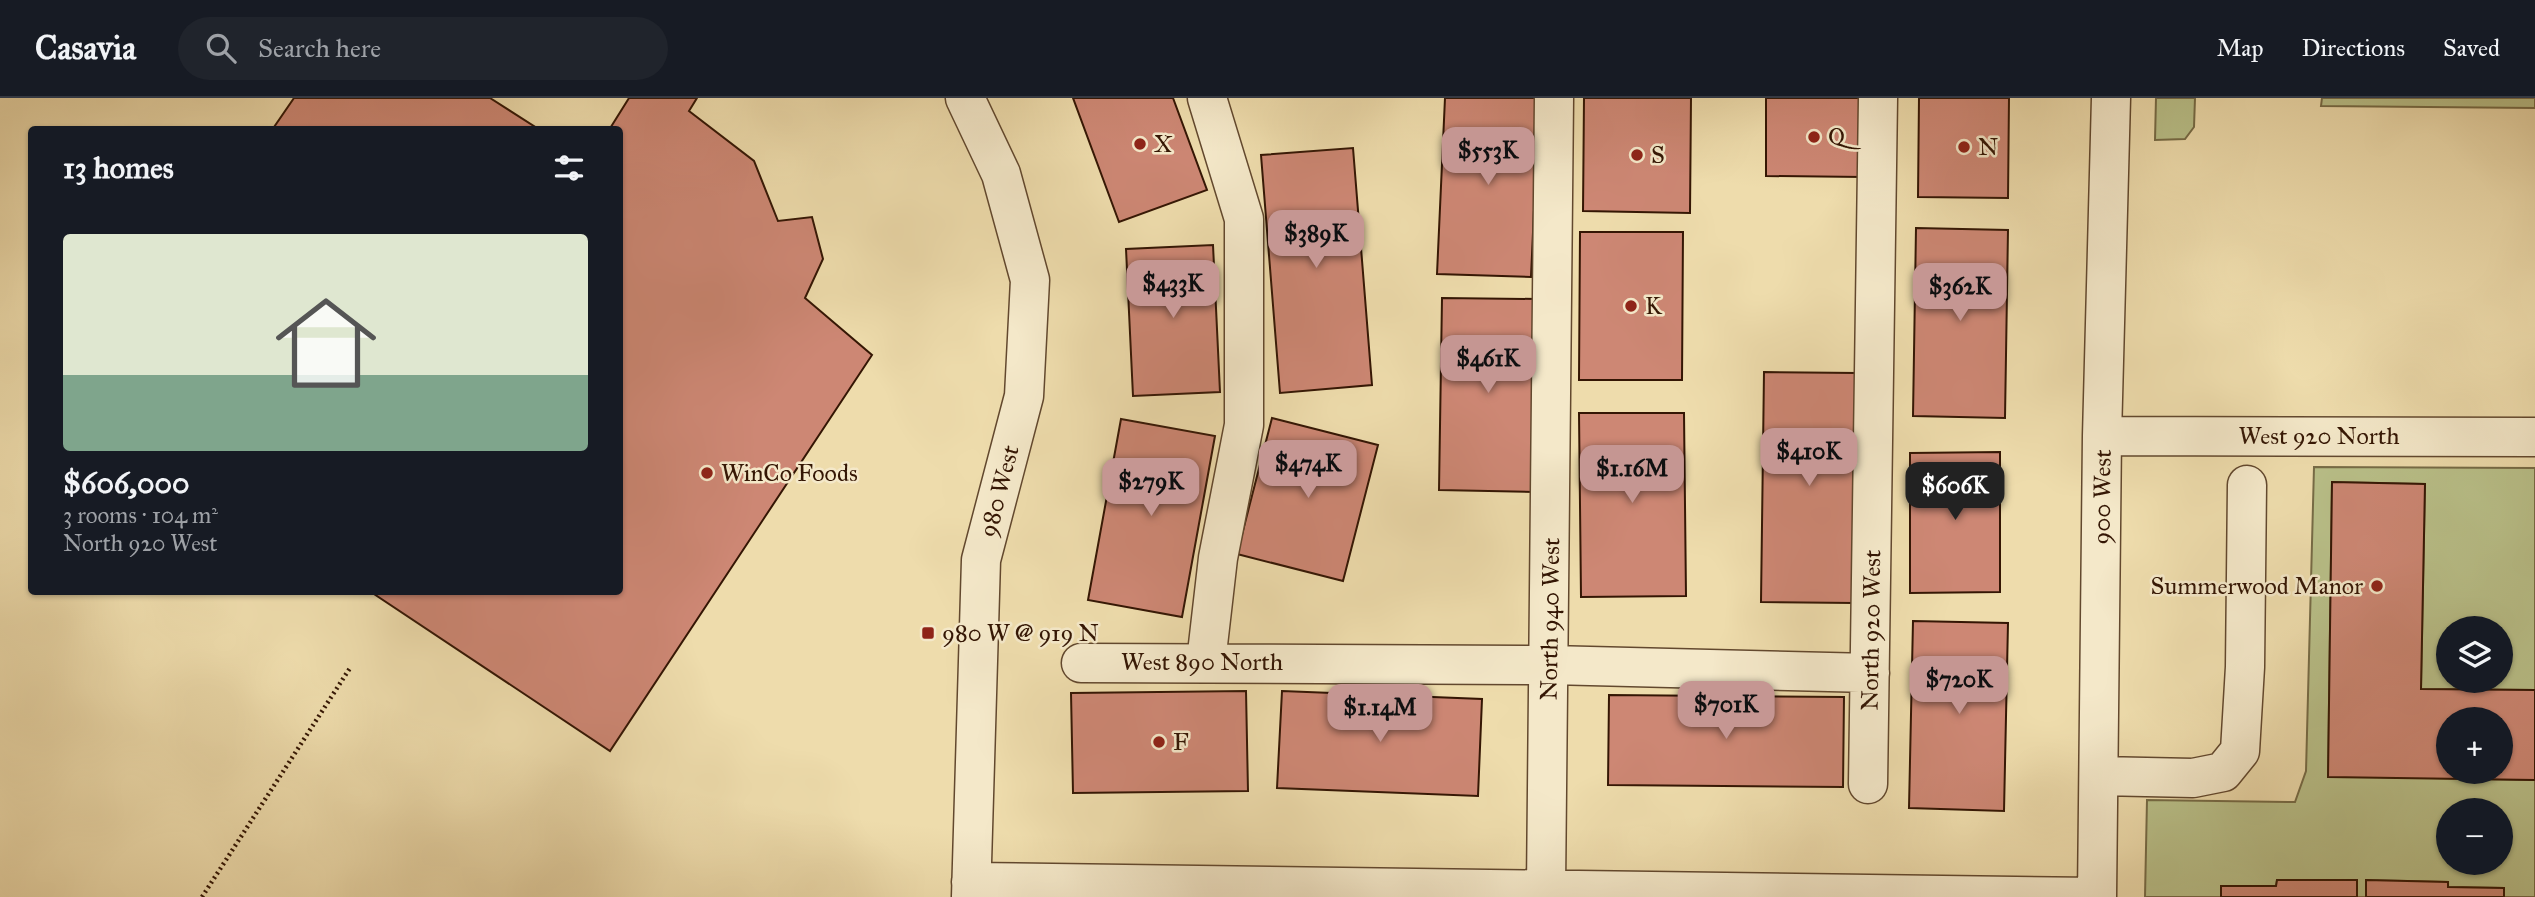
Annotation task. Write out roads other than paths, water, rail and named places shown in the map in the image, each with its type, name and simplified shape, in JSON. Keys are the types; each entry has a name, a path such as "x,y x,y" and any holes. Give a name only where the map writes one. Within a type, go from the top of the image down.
{"street":[{"name":"980 West","path":"965,98 1001,174 1030,280 1024,396 981,560 971,890"},
{"path":"1206,662 1218,558 1244,425 1244,219 1207,98"},
{"name":"North 940 West","path":"1546,888 1554,98"},
{"name":"North 920 West","path":"1868,784 1878,98"},
{"name":"900 West","path":"2097,897 2102,436 2111,98"},
{"name":"West 920 North","path":"2102,436 2535,437"},
{"path":"2099,776 2193,778 2222,772 2240,751 2245,667 2247,485"},
{"name":"West 890 North","path":"1081,663 1550,665 1870,673"},
{"path":"971,890 1546,888 2097,897"}],"place":[{"name":"Q","path":"1814,137"},
{"name":"X","path":"1140,144"},
{"name":"N","path":"1964,147"},
{"name":"S","path":"1637,155"},
{"name":"K","path":"1631,306"},
{"name":"WinCo Foods","path":"707,473"},
{"name":"Summerwood Manor","path":"2377,586"},
{"name":"980 W @ 919 N","path":"928,633"},
{"name":"F","path":"1159,742"}]}
